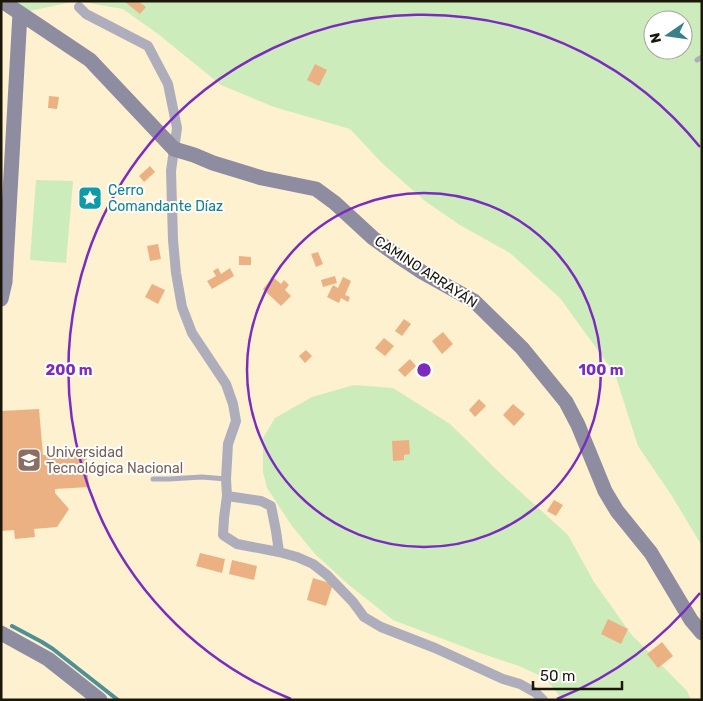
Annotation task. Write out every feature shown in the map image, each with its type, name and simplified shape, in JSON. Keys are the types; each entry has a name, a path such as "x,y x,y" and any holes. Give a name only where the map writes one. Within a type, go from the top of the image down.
{"street":[{"name":"CAMINO ARRAYÁN","path":"2,1 96,65 174,149 262,178 316,189 335,203 373,238 398,256 422,272 474,301 522,348 566,402 578,425 605,491 617,510 651,553 691,620 702,633"},
{"path":"79,7 86,14 148,46 168,84 177,128 172,171 173,240 182,307 192,333 226,384 233,404 236,421 228,444 227,496 223,535 236,544 297,556 313,564 327,575 353,602 364,617 381,627 435,648 503,679 520,684 536,693 543,700"},
{"path":"1,299 5,282 20,13"},
{"path":"227,496 261,501 271,506 278,552"},
{"path":"1,633 48,659 100,700"}],"lane":[{"path":"153,479 202,477 226,479"}],"green space":[{"path":"18,1 77,1 20,13"},
{"path":"78,1 702,1 702,546 672,496 638,446 615,374 560,298 510,253 460,225 425,201 382,163 350,129 274,107 221,85 158,34 123,9"},
{"path":"36,180 73,181 66,263 30,260"},
{"path":"354,385 393,388 450,424 503,476 568,535 594,582 631,634 687,691 691,700 563,700 545,678 519,666 393,620 349,585 315,554 292,526 267,488 263,472 263,438 275,418 312,397"}],"building":[{"path":"124,1 138,1 146,7 140,14"},
{"path":"315,64 327,70 319,86 307,80"},
{"path":"49,96 59,97 57,109 48,108"},
{"path":"150,166 155,172 144,182 139,176"},
{"path":"158,244 161,259 150,261 147,246"},
{"path":"318,252 323,264 316,267 311,254"},
{"path":"239,256 251,257 251,265 239,265"},
{"path":"218,268 221,274 230,268 234,276 212,289 207,281 216,276 213,271"},
{"path":"335,276 337,283 323,287 321,280"},
{"path":"273,277 281,284 284,280 289,285 285,290 291,296 281,306 263,289"},
{"path":"343,277 351,281 345,295 350,297 348,302 341,298 339,303 327,297 333,285 338,288"},
{"path":"152,284 165,290 158,304 145,297"},
{"path":"404,319 411,324 402,336 395,331"},
{"path":"443,332 453,344 442,354 432,341"},
{"path":"384,338 394,346 385,356 375,348"},
{"path":"306,350 312,356 305,363 299,356"},
{"path":"410,359 416,366 405,377 398,370"},
{"path":"479,399 486,406 475,417 469,410"},
{"path":"513,404 525,414 514,426 503,415"},
{"path":"39,409 43,455 86,453 89,487 55,489 55,493 69,509 57,527 34,529 35,537 15,539 14,530 1,531 1,411"},
{"path":"409,440 410,454 404,455 404,460 393,461 392,441"},
{"path":"554,500 563,505 556,516 547,511"},
{"path":"200,553 225,559 222,573 196,566"},
{"path":"232,560 257,566 254,580 229,574"},
{"path":"313,578 333,584 326,606 307,600"},
{"path":"608,619 628,629 621,644 601,634"},
{"path":"662,642 673,656 658,668 647,654"}],"waterway":[{"path":"12,626 53,649 118,700"}],"place":[{"name":"Cerro Comandante Díaz","path":"90,198"},
{"name":"Universidad Tecnológica Nacional","path":"29,460"}]}
